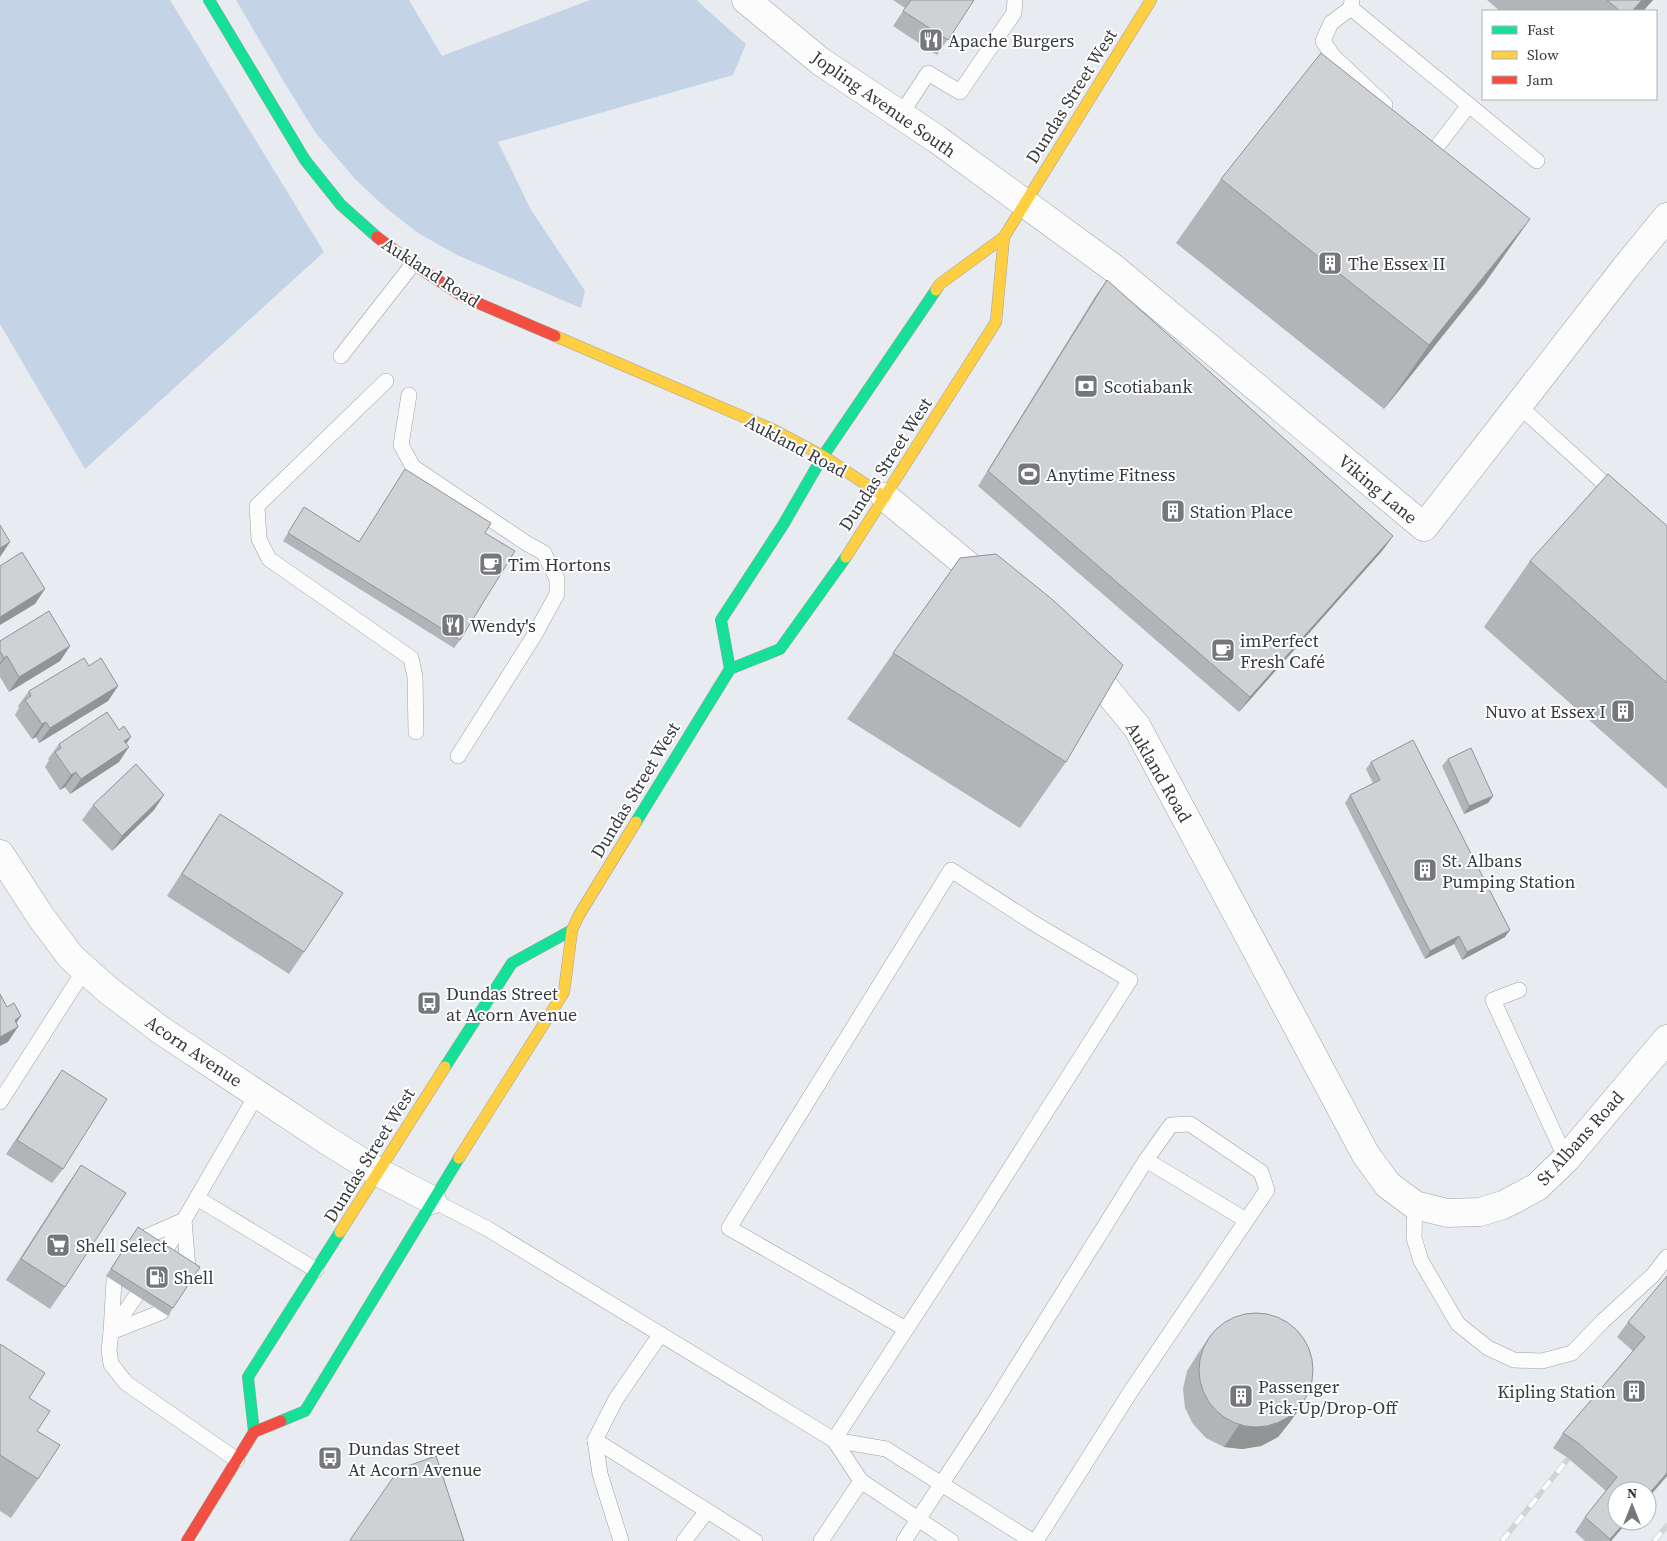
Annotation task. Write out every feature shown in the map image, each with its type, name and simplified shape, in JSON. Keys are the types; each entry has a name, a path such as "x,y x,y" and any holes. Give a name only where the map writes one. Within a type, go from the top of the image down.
{"main road":[{"name":"Aukland Road","path":"208,0 305,160 341,205 368,230 413,264 464,297 774,430 823,456 885,497"},
{"name":"Dundas Street West","path":"730,669 721,620 783,525 823,456 940,284 1004,237 1151,0"},
{"name":"Dundas Street West","path":"572,930 512,963 248,1377 254,1432 305,1411 432,1200 564,992 572,930 579,915 730,669 780,649 842,563 996,322 1004,237"},
{"path":"188,1541 254,1432"}],"street":[{"name":"Jopling Avenue South","path":"746,0 820,61 901,114 1025,204"},
{"name":"Viking Lane","path":"1025,204 1112,268 1424,527 1667,217"},
{"name":"Aukland Road","path":"885,497 1003,595"},
{"name":"Aukland Road","path":"1062,646 1091,671 1137,727 1316,1059"},
{"name":"Acorn Avenue","path":"0,854 47,925 71,957 109,991 153,1025 257,1094 378,1172 432,1200"},
{"name":"St Albans Road","path":"1316,1059 1366,1155 1388,1185 1416,1205 1447,1213 1480,1212 1503,1205 1537,1187 1566,1159 1667,1039"}],"lane":[{"path":"901,114 928,73 960,92 1014,13 1015,0"},
{"path":"1394,114 1333,56 1323,41 1331,23 1352,4 1537,161"},
{"path":"1427,176 1420,169 1469,105"},
{"path":"341,356 413,264"},
{"path":"386,381 257,506 259,539 269,559 411,658 415,677 416,732"},
{"path":"409,395 401,445 413,467 526,543 544,553 556,579 557,594 534,636 458,756"},
{"path":"1518,405 1628,504"},
{"path":"834,1440 974,1225 1130,980 1035,924 951,870 729,1228 906,1329"},
{"path":"0,1102 85,969"},
{"path":"1519,990 1494,1000 1566,1159"},
{"path":"163,1254 257,1094"},
{"path":"432,1200 488,1228 834,1440 886,1449 941,1484 1034,1541 1131,1392 1267,1190 1261,1172 1190,1124 1171,1126 1146,1160 988,1413 941,1484 919,1519 904,1541"},
{"path":"1146,1160 1246,1220"},
{"path":"197,1198 316,1270"},
{"path":"1416,1205 1414,1238 1421,1261 1458,1324 1488,1348 1514,1360 1542,1361 1572,1353 1603,1321 1653,1275 1667,1257"},
{"path":"140,1239 184,1220"},
{"path":"184,1220 188,1269"},
{"path":"114,1281 109,1350 111,1364 126,1383 237,1460"},
{"path":"111,1332 136,1296"},
{"path":"111,1332 162,1312"},
{"path":"621,1541 600,1474 595,1440 616,1400 660,1335"},
{"path":"595,1440 755,1541"},
{"path":"834,1440 861,1481 951,1541"},
{"path":"821,1541 861,1481"},
{"path":"684,1541 707,1511"}],"shaded area":[{"path":"0,0 170,0 324,252 85,469 0,324"},
{"path":"236,0 409,0 442,56 590,0 697,0 746,44 733,75 498,142 531,210 585,291 581,308 457,255 418,233 386,208 355,179 315,132"}],"building":[{"name":"Apache Burgers","path":"911,0 974,0 948,40 903,11"},
{"path":"1607,0 1642,0 1633,10 1619,10"},
{"path":"1321,53 1530,219 1429,345 1221,179"},
{"name":"Station Place","path":"1107,280 1393,536 1250,697 988,471"},
{"path":"405,469 491,523 485,533 515,551 460,640 288,533 304,507 359,542"},
{"path":"1608,474 1667,526 1667,683 1530,561"},
{"path":"0,525 10,542 0,548"},
{"path":"22,552 45,589 0,617 0,566"},
{"path":"996,554 1053,600 1123,665 1066,762 893,653 960,558"},
{"path":"49,611 70,646 19,677 7,656 4,658 0,651 0,641"},
{"path":"84,658 89,666 101,658 118,686 50,728 46,722 42,724 25,700 31,696 29,691"},
{"path":"107,712 119,730 124,726 131,737 124,741 129,747 81,779 76,772 71,775 55,752 61,748 59,744"},
{"name":"St. Albans Pumping Station","path":"1413,740 1510,930 1467,952 1459,936 1430,951 1350,795 1380,780 1371,762"},
{"path":"1471,748 1493,796 1469,806 1448,759"},
{"path":"136,764 164,795 122,836 93,805"},
{"path":"220,814 343,893 304,952 182,874"},
{"path":"0,994 7,1007 14,1003 21,1016 15,1020 18,1027 0,1037"},
{"path":"62,1070 107,1099 63,1169 17,1140"},
{"path":"81,1165 126,1193 65,1287 21,1259"},
{"path":"138,1227 200,1267 173,1308 111,1269"},
{"name":"Kipling Station","path":"1667,1276 1667,1473 1657,1484 1657,1481 1614,1481 1617,1477 1578,1443 1563,1433 1645,1337 1628,1322"},
{"name":"Passenger Pick-Up/Drop-Off","path":"1256,1313 1278,1317 1288,1322 1304,1338 1309,1348 1313,1370 1309,1392 1304,1402 1288,1418 1278,1423 1256,1427 1234,1423 1224,1418 1208,1402 1203,1392 1199,1370 1203,1348 1208,1338 1224,1322 1234,1317"},
{"path":"0,1344 45,1373 29,1398 50,1411 37,1431 60,1445 38,1479 0,1455"},
{"path":"436,1456 464,1541 350,1541 399,1469"},
{"name":"Kipling Station","path":"1607,1490 1607,1531 1617,1531 1610,1539 1585,1517"}],"railway":[{"path":"1502,1541 1576,1449"},
{"path":"1654,1541 1667,1526"}],"traffic: fast":[{"path":"209,0 305,160 341,205 377,237"},
{"path":"730,669 721,620 783,525 823,456 936,290"},
{"path":"636,822 730,669 780,649 846,557"},
{"path":"445,1067 512,963 572,930"},
{"path":"281,1421 305,1411 459,1158"},
{"path":"254,1432 248,1377 340,1232"}],"traffic: slow":[{"path":"936,290 940,284 1004,237 1151,0"},
{"path":"846,557 996,322 1004,237"},
{"path":"555,336 774,430 823,456 885,497"},
{"path":"459,1158 564,992 572,930 579,915 636,822"},
{"path":"340,1232 445,1067"}],"traffic: jam":[{"path":"377,237 413,264 464,297 555,336"},
{"path":"187,1541 254,1432 281,1421"}],"place":[{"name":"Apache Burgers","path":"931,40"},
{"name":"The Essex II","path":"1330,263"},
{"name":"Scotiabank","path":"1086,386"},
{"name":"Anytime Fitness","path":"1029,474"},
{"name":"Station Place","path":"1173,511"},
{"name":"Tim Hortons","path":"491,564"},
{"name":"Wendy's","path":"453,625"},
{"name":"imPerfect Fresh Café","path":"1223,650"},
{"name":"Nuvo at Essex I","path":"1623,711"},
{"name":"St. Albans Pumping Station","path":"1425,870"},
{"name":"Dundas Street at Acorn Avenue","path":"429,1003"},
{"name":"Shell Select","path":"58,1245"},
{"name":"Shell","path":"157,1277"},
{"name":"Kipling Station","path":"1634,1391"},
{"name":"Passenger Pick-Up/Drop-Off","path":"1241,1396"},
{"name":"Dundas Street At Acorn Avenue","path":"330,1458"}]}
